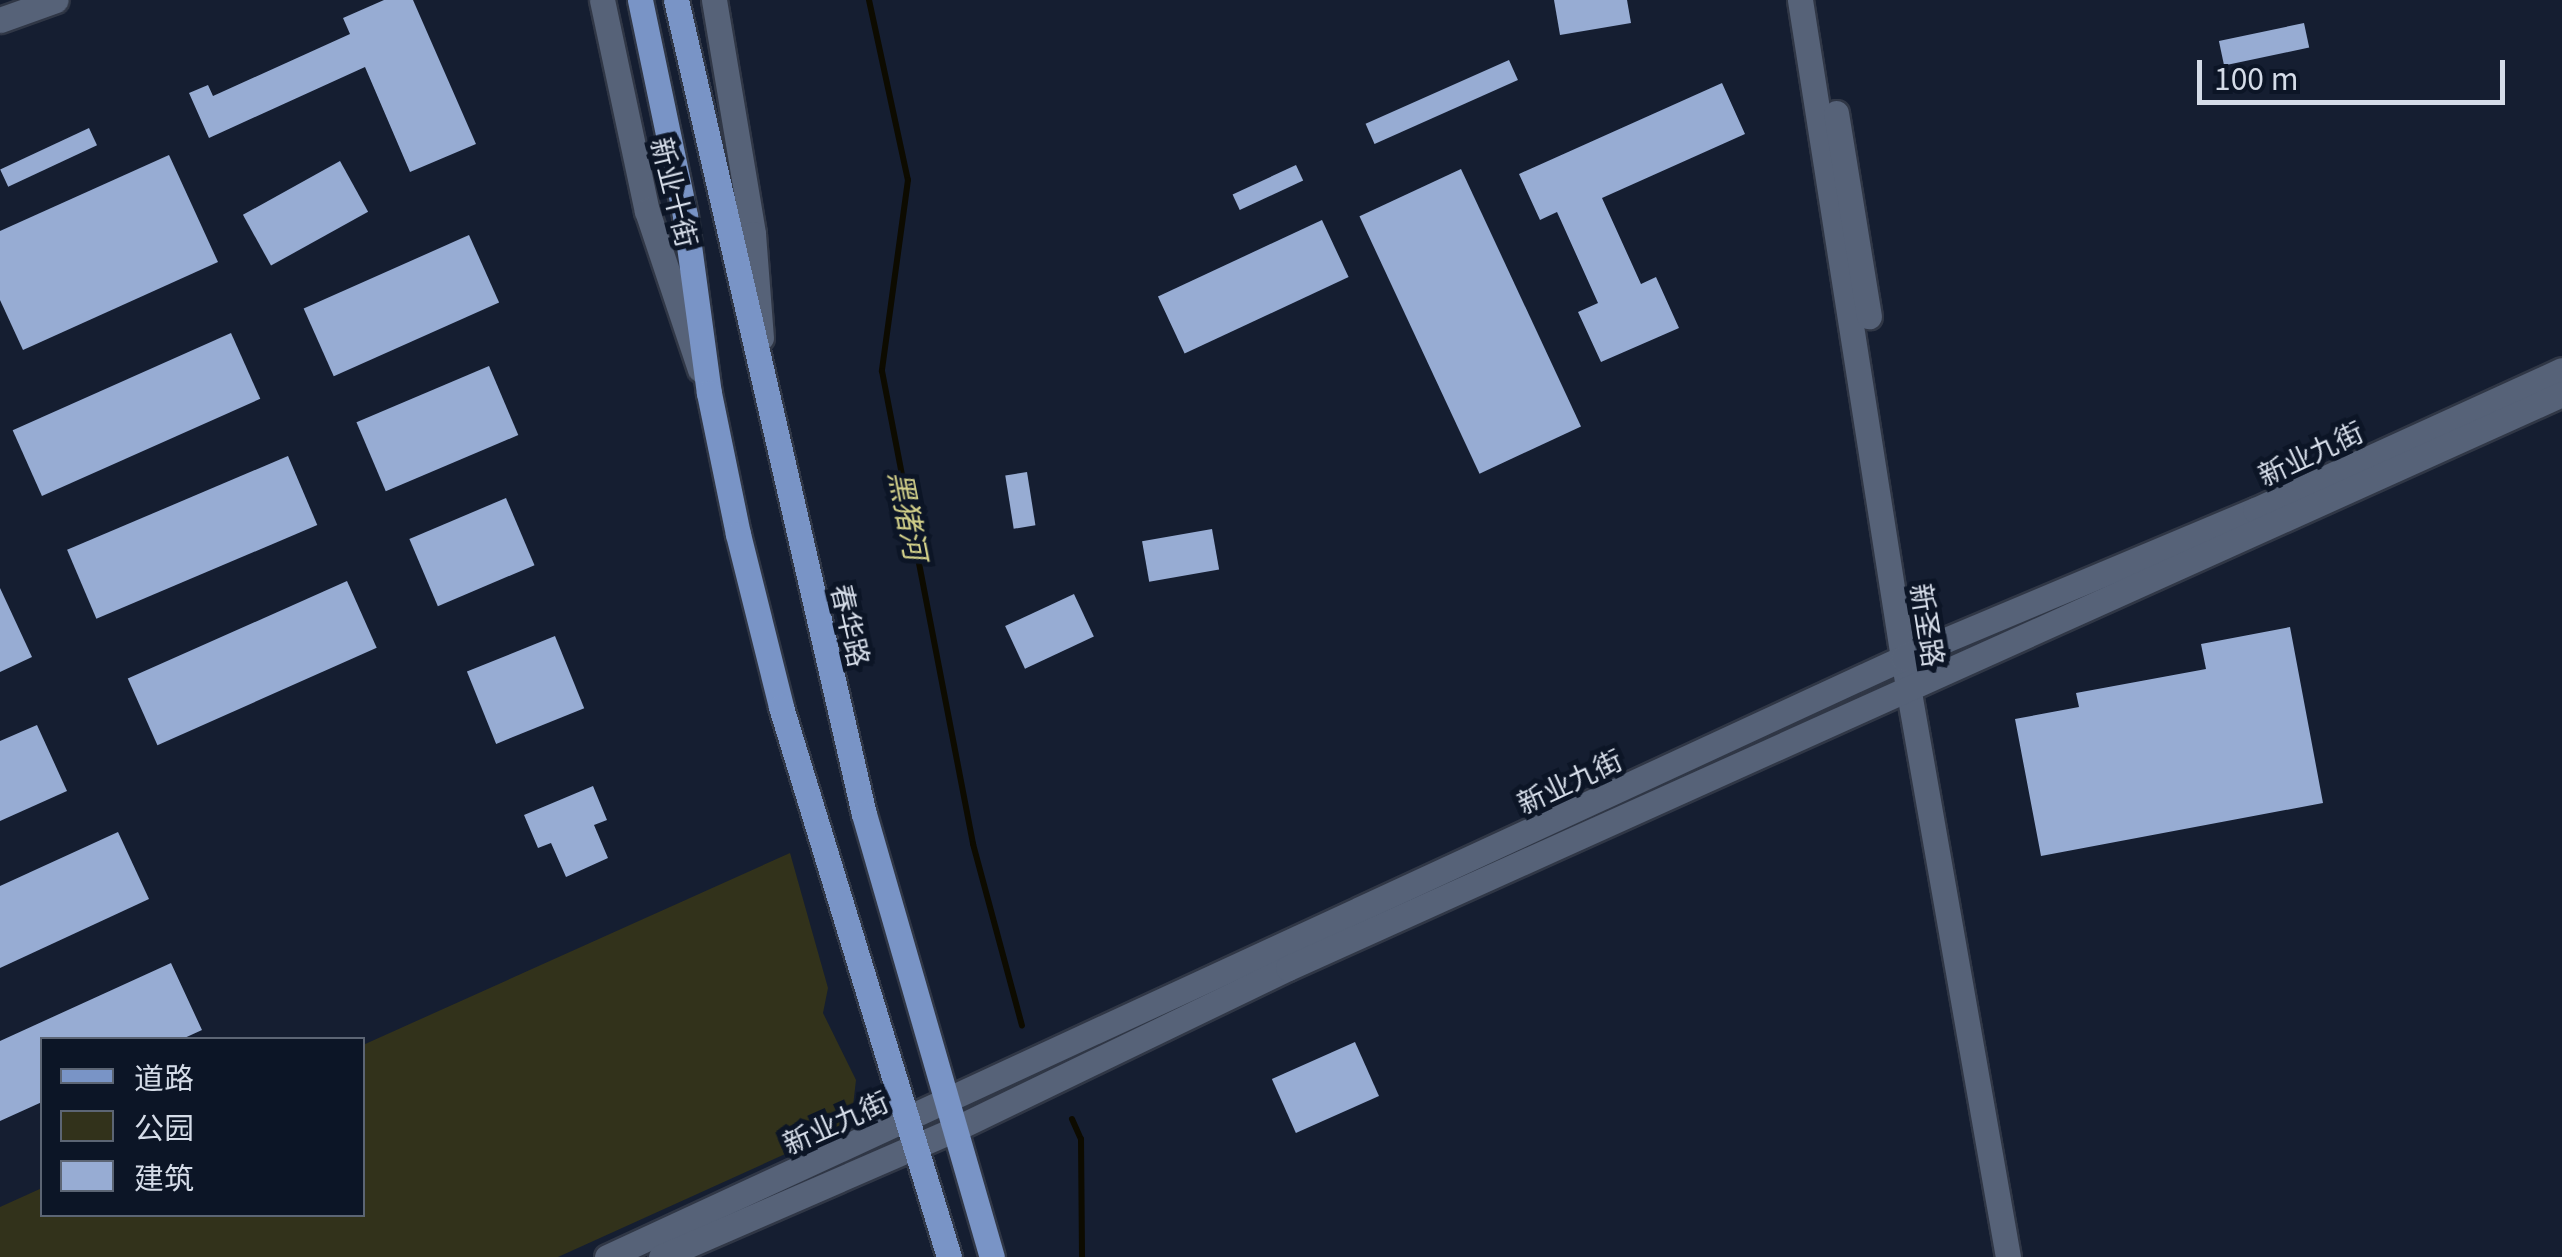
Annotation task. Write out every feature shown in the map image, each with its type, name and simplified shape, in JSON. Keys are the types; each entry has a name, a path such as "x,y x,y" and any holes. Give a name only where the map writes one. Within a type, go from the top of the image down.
{"main road":[{"path":"640,0 685,216 709,392 781,707 949,1257"},
{"name":"春华路","path":"676,0 720,213 764,378 864,814 992,1257"}],"street":[{"path":"0,20 56,0"},
{"name":"新业十街","path":"602,0 647,211 709,392"},
{"path":"714,0 753,234 764,378"},
{"name":"新圣路","path":"1800,0 1910,656 2024,1257"},
{"name":"新圣路","path":"1817,0 1910,656"},
{"name":"新业九街","path":"660,1257 915,1146 951,1117 1910,656 2562,370"},
{"name":"新业九街","path":"607,1257 907,1121 951,1117 2562,394"},
{"name":"新圣路","path":"1916,684 2008,1257"}],"green space":[{"path":"790,853 828,988 823,1013 856,1080 853,1106 836,1131 558,1257 0,1257 0,1207 40,1189 40,1217 365,1217 365,1044"}],"building":[{"path":"384,0 413,0 476,144 410,172 365,67 209,138 189,93 208,85 213,96 350,34 343,18"},
{"path":"1554,0 1627,0 1631,23 1560,35"},
{"path":"2304,23 2309,47 2224,66 2219,41"},
{"path":"1509,60 1518,80 1375,144 1366,124"},
{"path":"1722,83 1745,134 1602,198 1641,284 1656,277 1679,328 1601,362 1578,312 1598,303 1557,212 1540,220 1519,174"},
{"path":"89,128 97,145 8,187 0,169"},
{"path":"169,155 218,262 23,350 0,300 0,231"},
{"path":"340,161 368,212 271,266 243,215"},
{"path":"1296,165 1303,180 1240,210 1233,195"},
{"path":"1461,169 1581,426 1480,474 1359,216"},
{"path":"1322,220 1349,277 1185,354 1158,296"},
{"path":"469,235 499,303 334,376 304,309"},
{"path":"231,333 260,399 42,496 13,430"},
{"path":"489,366 518,435 386,491 356,422"},
{"path":"288,456 317,525 96,619 67,550"},
{"path":"1027,472 1035,525 1014,529 1005,475"},
{"path":"506,498 535,565 438,606 409,539"},
{"path":"1212,529 1219,569 1149,582 1142,541"},
{"path":"347,581 377,648 157,745 128,679"},
{"path":"0,588 32,657 0,672"},
{"path":"1074,594 1094,637 1025,669 1005,626"},
{"path":"2290,627 2323,803 2041,856 2015,719 2079,707 2076,693 2206,669 2201,644"},
{"path":"555,636 584,708 496,744 467,672"},
{"path":"37,725 67,791 0,821 0,741"},
{"path":"593,786 607,820 594,825 608,858 566,877 551,843 538,848 524,815"},
{"path":"118,832 149,899 0,968 0,886"},
{"path":"171,963 202,1030 187,1037 40,1037 40,1103 0,1121 0,1041"},
{"path":"1355,1042 1379,1096 1296,1133 1272,1079"}],"waterway":[{"name":"黑猪河","path":"869,0 908,180 882,371 973,844 1022,1026"},
{"path":"1072,1119 1081,1139 1082,1257"}]}
